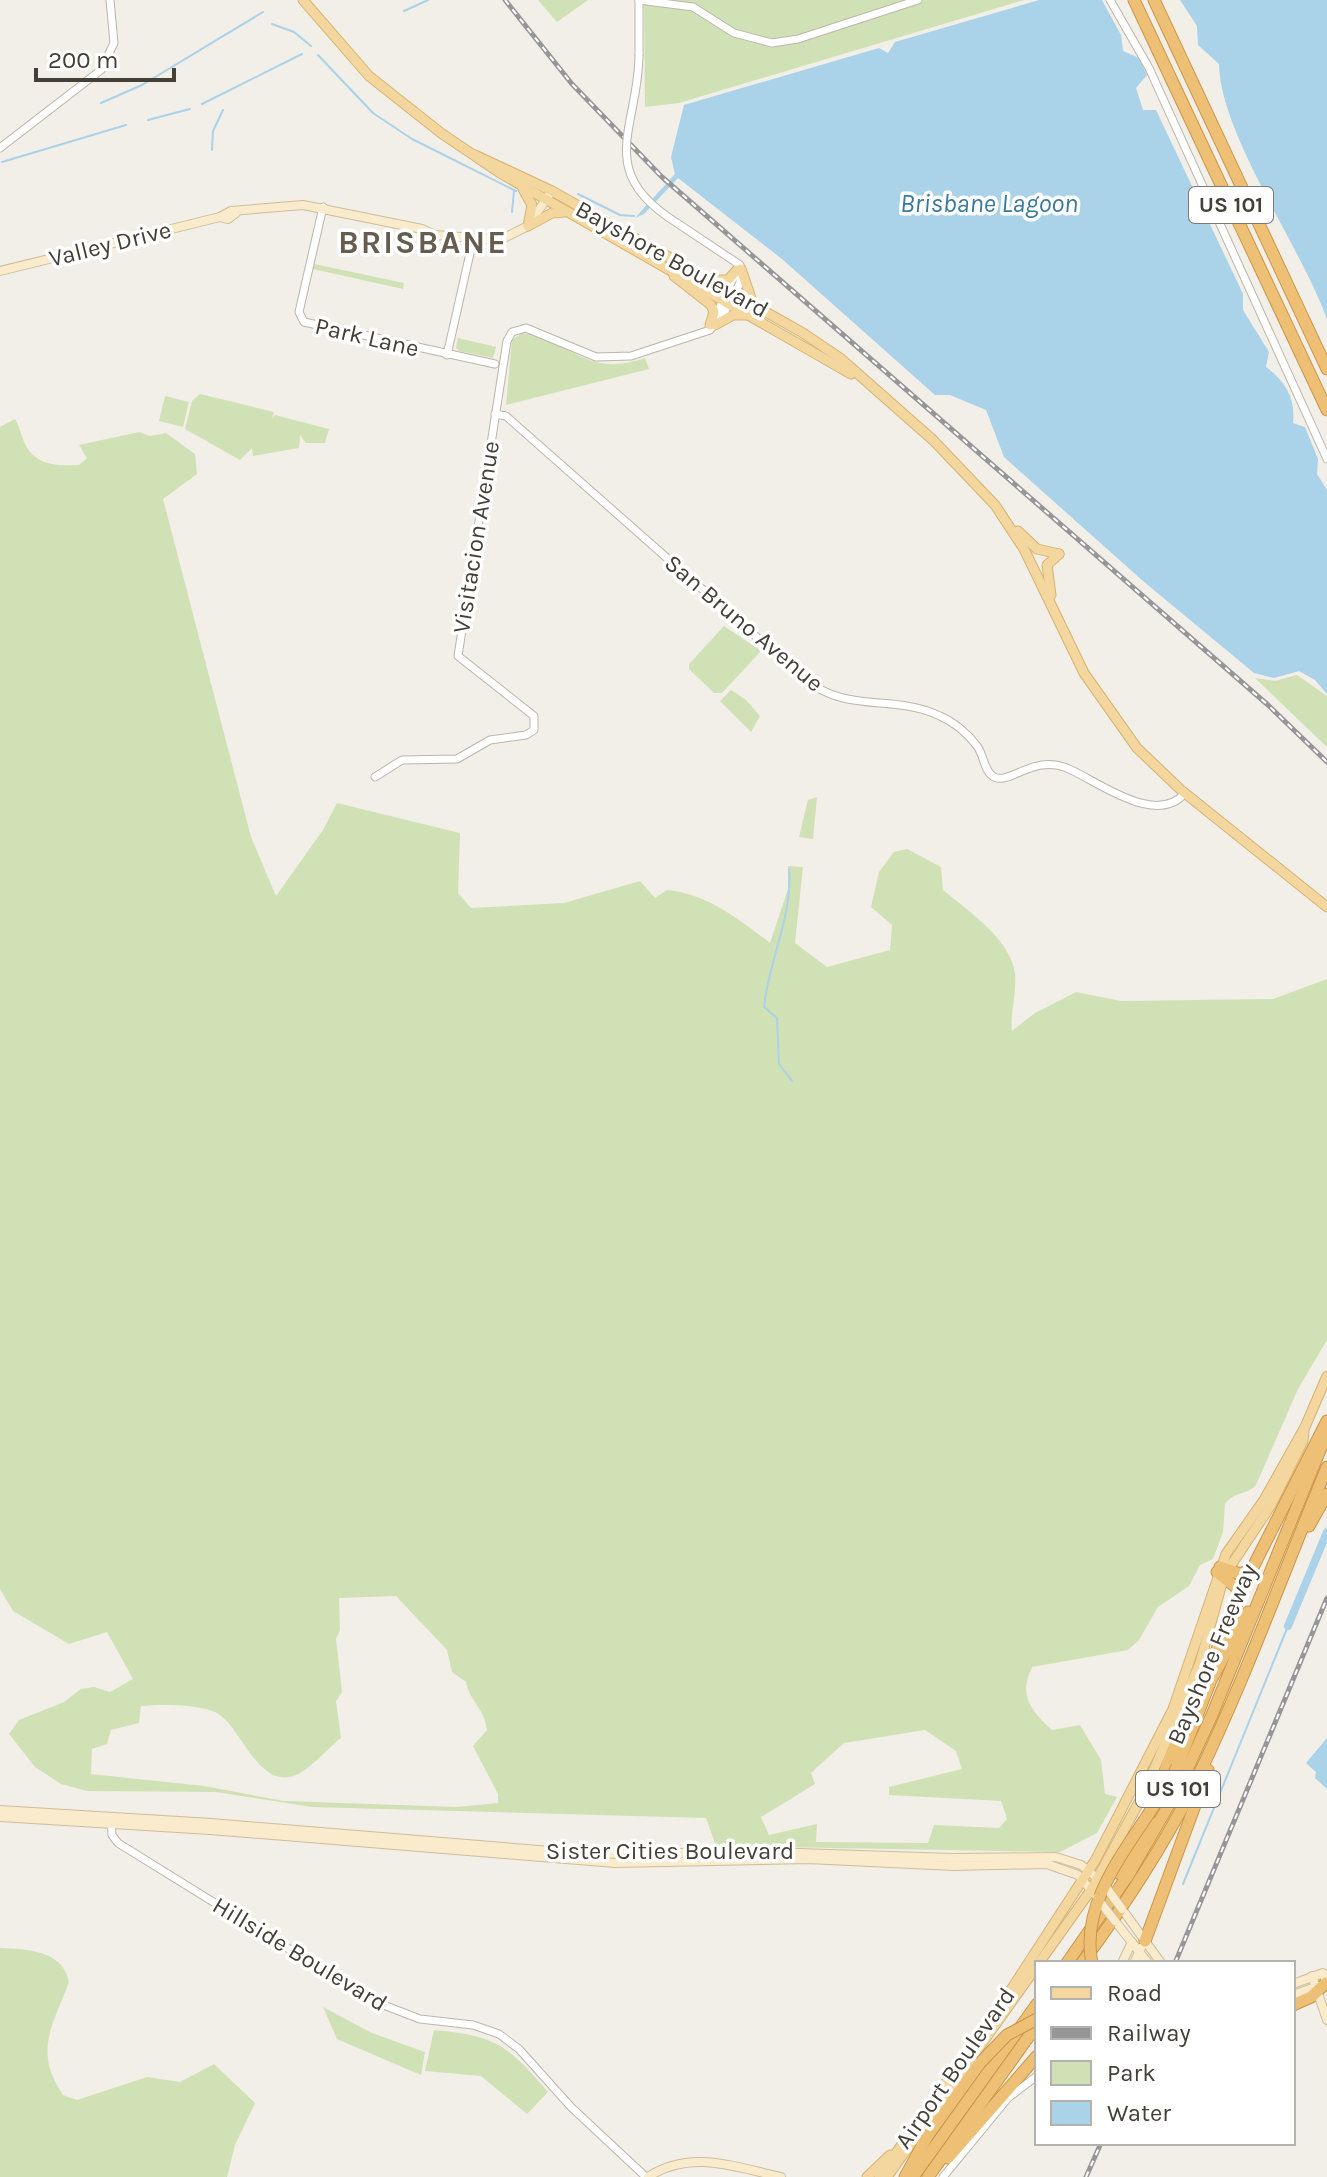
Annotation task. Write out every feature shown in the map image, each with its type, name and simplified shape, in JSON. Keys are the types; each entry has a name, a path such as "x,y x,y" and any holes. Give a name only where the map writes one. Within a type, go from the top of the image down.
{"highway":[{"name":"US 101","path":"1134,0 1327,410"},
{"name":"US 101","path":"1154,0 1327,369"},
{"path":"1222,1571 1240,1574 1252,1569 1327,1421"},
{"name":"Bayshore Freeway","path":"1073,1961 1169,1806 1205,1733 1327,1433"},
{"name":"Bayshore Freeway","path":"1073,1961 1140,1881 1180,1811 1216,1738 1327,1467"},
{"path":"1288,1561 1327,1494"},
{"path":"1073,1961 1143,1831 1168,1762 1238,1601 1237,1588 1222,1571"},
{"path":"1092,1961 1090,1932 1100,1891 1153,1811 1177,1767 1222,1657 1246,1614 1259,1600"},
{"path":"1142,1946 1254,1645"},
{"path":"1295,2003 1323,1982"},
{"path":"913,2177 1035,2007"},
{"path":"905,2177 928,2135 980,2063 1007,2035 1035,2023"},
{"path":"931,2177 1035,2025"},
{"path":"931,2177 1035,2058"}],"main road":[{"name":"Bayshore Boulevard","path":"303,0 384,90 424,122 519,184 549,195 572,214 645,256 816,341 955,461 1006,520 1084,673 1137,748 1185,793 1311,891 1327,907"},
{"name":"Bayshore Boulevard","path":"475,155 707,279 730,297"},
{"path":"519,184 532,201 528,226"},
{"path":"528,226 549,195"},
{"name":"Valley Drive","path":"0,271 220,217 231,211 236,213 277,205 323,207 422,229 434,228 443,234 473,240 500,240 528,226"},
{"path":"528,226 552,213 572,214"},
{"path":"645,256 711,305 714,312 710,328"},
{"path":"707,279 724,281 739,270 753,310 733,315 710,328"},
{"path":"1006,520 1037,549 1059,554 1051,558 1046,569 1055,614"},
{"name":"Bayshore Boulevard","path":"1311,891 1327,899"},
{"path":"1222,1571 1271,1505 1303,1441 1305,1427 1327,1376"},
{"name":"Airport Boulevard","path":"879,2177 1005,1999 1090,1870 1173,1709 1222,1571"},
{"name":"Airport Boulevard","path":"1041,1961 1102,1882 1143,1795 1200,1663 1222,1571"},
{"path":"0,1810 111,1822"},
{"path":"0,1817 111,1822"},
{"name":"Sister Cities Boulevard","path":"111,1822 602,1855 781,1852 953,1858 1056,1857 1090,1870 1102,1882 1132,1922 1142,1946"},
{"name":"Sister Cities Boulevard","path":"111,1822 639,1864 808,1859 953,1866 1047,1864 1063,1867 1084,1880"},
{"path":"1084,1880 1125,1932 1159,1961"},
{"path":"1124,1961 1142,1946"},
{"path":"1135,1961 1142,1946"},
{"path":"1142,1946 1147,1961"},
{"name":"Airport Boulevard","path":"887,2177 1035,1969"},
{"path":"1295,1983 1312,1976 1323,1982"},
{"path":"1295,1994 1323,1982"},
{"path":"1323,1982 1327,2020"},
{"path":"867,2177 896,2151"},
{"path":"647,2177 665,2165 685,2160 781,2177"}],"street":[{"path":"0,148 101,70 114,43 110,0"},
{"path":"495,414 499,365 508,337 522,328 607,359 631,356 710,328 730,297 739,270 732,257 644,198 628,165 625,136 639,54 639,0 693,7 734,33 772,43 798,39 900,9 918,0"},
{"path":"1110,0 1151,73 1327,459"},
{"name":"Park Lane","path":"323,207 299,312 301,319 311,325 492,367 499,365"},
{"path":"450,355 473,240"},
{"name":"Visitacion Avenue","path":"375,777 409,759 457,759 490,740 526,735 535,727 534,716 458,656 495,414"},
{"name":"San Bruno Avenue","path":"495,414 506,416 803,678 827,695 860,704 911,704 945,718 973,741 989,773 996,778 1008,778 1032,765 1052,764 1071,770 1117,796 1152,804 1174,803 1185,793"},
{"path":"473,668 474,658"},
{"name":"Hillside Boulevard","path":"111,1822 118,1843 367,1998 420,2019 473,2025 510,2041 582,2118 647,2177"},
{"path":"943,2177 1008,2098 1035,2078"}],"green space":[{"path":"538,0 588,0 557,22"},
{"path":"644,0 1024,0 679,103 645,107"},
{"path":"314,264 404,283 403,289 313,269"},
{"path":"522,333 539,337 593,361 608,364 645,358 649,369 506,405 512,340"},
{"path":"458,338 496,347 493,358 459,351 456,348"},
{"path":"200,394 274,412 272,419 275,415 329,429 325,443 306,443 300,435 299,448 253,456 252,448 240,460 185,429 192,401"},
{"path":"165,396 189,402 183,427 159,421"},
{"path":"15,419 25,444 35,457 56,465 79,465 87,458 79,445 139,432 150,436 166,433 195,454 197,474 163,499 251,837 276,896 323,830 337,803 460,833 458,893 471,908 564,903 640,881 655,898 667,890 709,902 770,943 788,889 788,866 803,867 795,943 827,967 890,950 892,925 871,907 879,872 894,852 907,849 941,867 943,890 997,937 1012,961 1015,988 1012,1031 1035,1013 1076,992 1121,1001 1273,999 1327,979 1327,1340 1298,1389 1256,1485 1225,1504 1223,1532 1213,1559 1200,1565 1189,1586 1158,1607 1139,1640 1128,1650 1032,1667 1028,1677 1029,1702 1038,1716 1052,1730 1080,1725 1101,1760 1105,1794 1117,1797 1097,1833 1060,1852 716,1846 706,1818 312,1807 216,1792 87,1791 61,1784 35,1767 9,1734 19,1720 64,1702 81,1689 94,1687 110,1692 133,1679 107,1632 69,1644 13,1611 0,1589 0,427","holes":["396,1596 447,1650 452,1672 466,1682 483,1716 487,1730 473,1746 498,1794 498,1803 457,1807 284,1801 204,1786 91,1774 92,1749 107,1744 111,1730 139,1723 141,1706 168,1705 198,1707 215,1712 233,1728 269,1773 280,1777 299,1774 341,1738 336,1701 342,1692 336,1639 340,1630 339,1598","925,1730 956,1751 962,1769 889,1787 889,1795 1001,1801 1007,1819 999,1828 934,1825 928,1843 816,1842 817,1824 769,1835 761,1817 815,1784 811,1773 844,1743"]},
{"path":"724,626 761,651 722,693 714,693 689,669 689,664"},
{"path":"1297,675 1327,696 1327,747 1255,678 1275,681"},
{"path":"731,690 746,700 760,716 751,732 720,701"},
{"path":"817,797 813,839 799,837 808,800"},
{"path":"0,1948 42,1953 52,1957 65,1971 69,1982 52,2025 47,2051 54,2079 63,2095 77,2100 147,2077 180,2082 214,2064 255,2103 235,2145 227,2177 0,2177"},
{"path":"323,2007 372,2033 425,2052 421,2075 337,2039"},
{"path":"434,2030 473,2036 499,2046 522,2063 548,2092 527,2114 481,2076 425,2071"}],"water":[{"name":"Brisbane Lagoon","path":"1039,0 1102,0 1121,35 1123,51 1139,58 1147,75 1136,88 1143,110 1156,110 1243,294 1243,310 1269,352 1266,367 1288,391 1293,406 1293,423 1305,427 1318,459 1317,474 1327,490 1327,694 1315,680 1299,671 1274,678 1254,673 1143,581 1004,457 986,410 950,395 935,395 782,259 678,178 644,214 635,218 675,174 671,157 684,105 879,48 888,53 895,42"},
{"path":"1180,0 1327,0 1327,319 1233,123 1223,92 1219,64 1198,45 1197,26"},
{"path":"1327,1738 1327,1789 1315,1778 1316,1772 1306,1763"}],"waterway":[{"path":"404,11 428,0"},
{"path":"101,103 142,85 263,12"},
{"path":"272,24 294,32 311,46"},
{"path":"202,104 302,54"},
{"path":"318,55 373,113 412,139 516,191"},
{"path":"148,120 190,109"},
{"path":"212,150 213,131 223,110"},
{"path":"2,162 126,125"},
{"path":"512,212 514,191"},
{"path":"578,194 620,215 634,216"},
{"path":"789,869 784,921 764,1007 777,1018 779,1064 792,1081"},
{"path":"1288,1626 1327,1532"},
{"path":"1183,1884 1288,1626"}],"railway":[{"path":"505,0 572,84 662,177 1268,705 1327,762"},
{"path":"1176,1961 1327,1598"},
{"path":"1086,2177 1100,2145"}],"district":[{"name":"BRISBANE","path":"423,242"}]}
